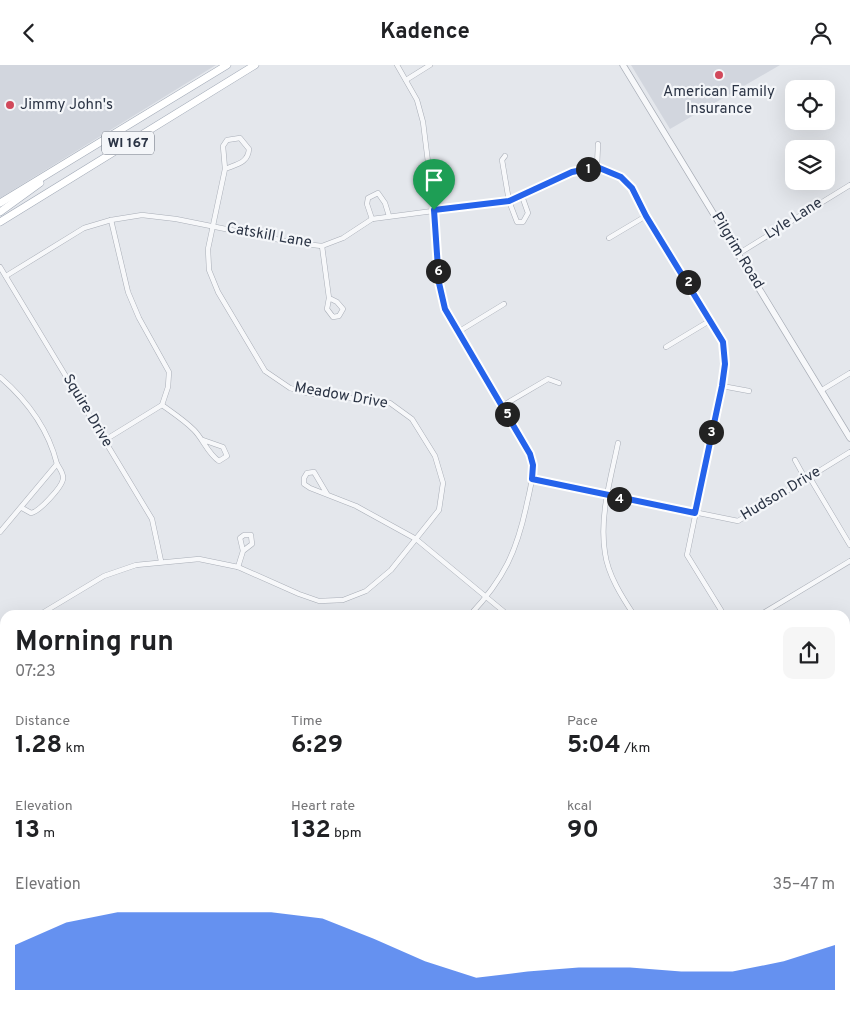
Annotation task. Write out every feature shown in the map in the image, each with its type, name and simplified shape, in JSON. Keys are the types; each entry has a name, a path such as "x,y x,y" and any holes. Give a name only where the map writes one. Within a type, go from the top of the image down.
{"main road":[{"name":"WI 167","path":"0,203 227,65"},
{"name":"WI 167","path":"0,222 255,65"},
{"path":"0,212 32,190 54,171"}],"street":[{"path":"397,65 417,100 423,122 434,210 439,283 445,309 530,454 533,465 532,479 514,553 503,576 475,610"},
{"path":"406,80 430,65"},
{"name":"Pilgrim Road","path":"623,65 850,438"},
{"name":"Meadow Drive","path":"52,610 104,576 136,565 161,561 199,559 238,567 319,601 343,600 366,591 391,570 439,510 443,483 435,456 412,419 390,403 306,393 290,388 265,371 218,292 210,270 208,249 225,169 223,147 227,140 240,138 249,149 249,157 244,162 225,169"},
{"path":"598,144 597,167 621,177 632,188 646,216 723,342 725,364 722,386 688,555 721,610"},
{"path":"505,156 502,159 509,201 517,222 523,222 528,213 522,196"},
{"name":"Catskill Lane","path":"6,276 84,228 111,220 142,215 213,226 294,243 322,245 343,238 372,219 509,201 572,172 597,167"},
{"name":"Lyle Lane","path":"738,254 850,185"},
{"path":"372,219 367,204 368,199 378,193 382,197 389,217"},
{"path":"609,238 646,216"},
{"path":"105,440 162,405 168,387 169,372 138,318 128,292 111,220"},
{"path":"322,245 329,298"},
{"name":"Squire Drive","path":"0,267 152,519 161,561"},
{"path":"458,332 504,304"},
{"path":"666,347 711,320"},
{"path":"822,390 850,373"},
{"path":"0,377 26,402 36,416 47,435 57,464 63,474 62,483 40,510 31,513 22,507"},
{"path":"502,406 548,379 559,383"},
{"path":"722,386 750,391"},
{"path":"162,405 192,428 203,440 214,458 219,461 227,456 223,447 203,440"},
{"path":"618,443 603,526 605,554 621,594 631,610"},
{"name":"Hudson Drive","path":"532,479 738,521 850,452"},
{"path":"795,461 850,545"},
{"path":"0,532 57,464"},
{"path":"327,494 314,472 306,473 304,484 327,494 356,506 416,539 502,610"},
{"path":"238,567 243,551"},
{"path":"768,610 850,561"}],"shaded area":[{"path":"0,65 216,65 0,198"},
{"path":"631,65 780,65 670,129"}],"place":[{"name":"American Family Insurance","path":"719,75"},
{"name":"Jimmy John's","path":"10,105"}],"route":[{"path":"597,167 621,177 632,188 646,216 723,342 725,364 722,386 695,513 532,479 533,465 530,454 445,309 439,283 434,210 509,201 572,172 597,167"}]}
